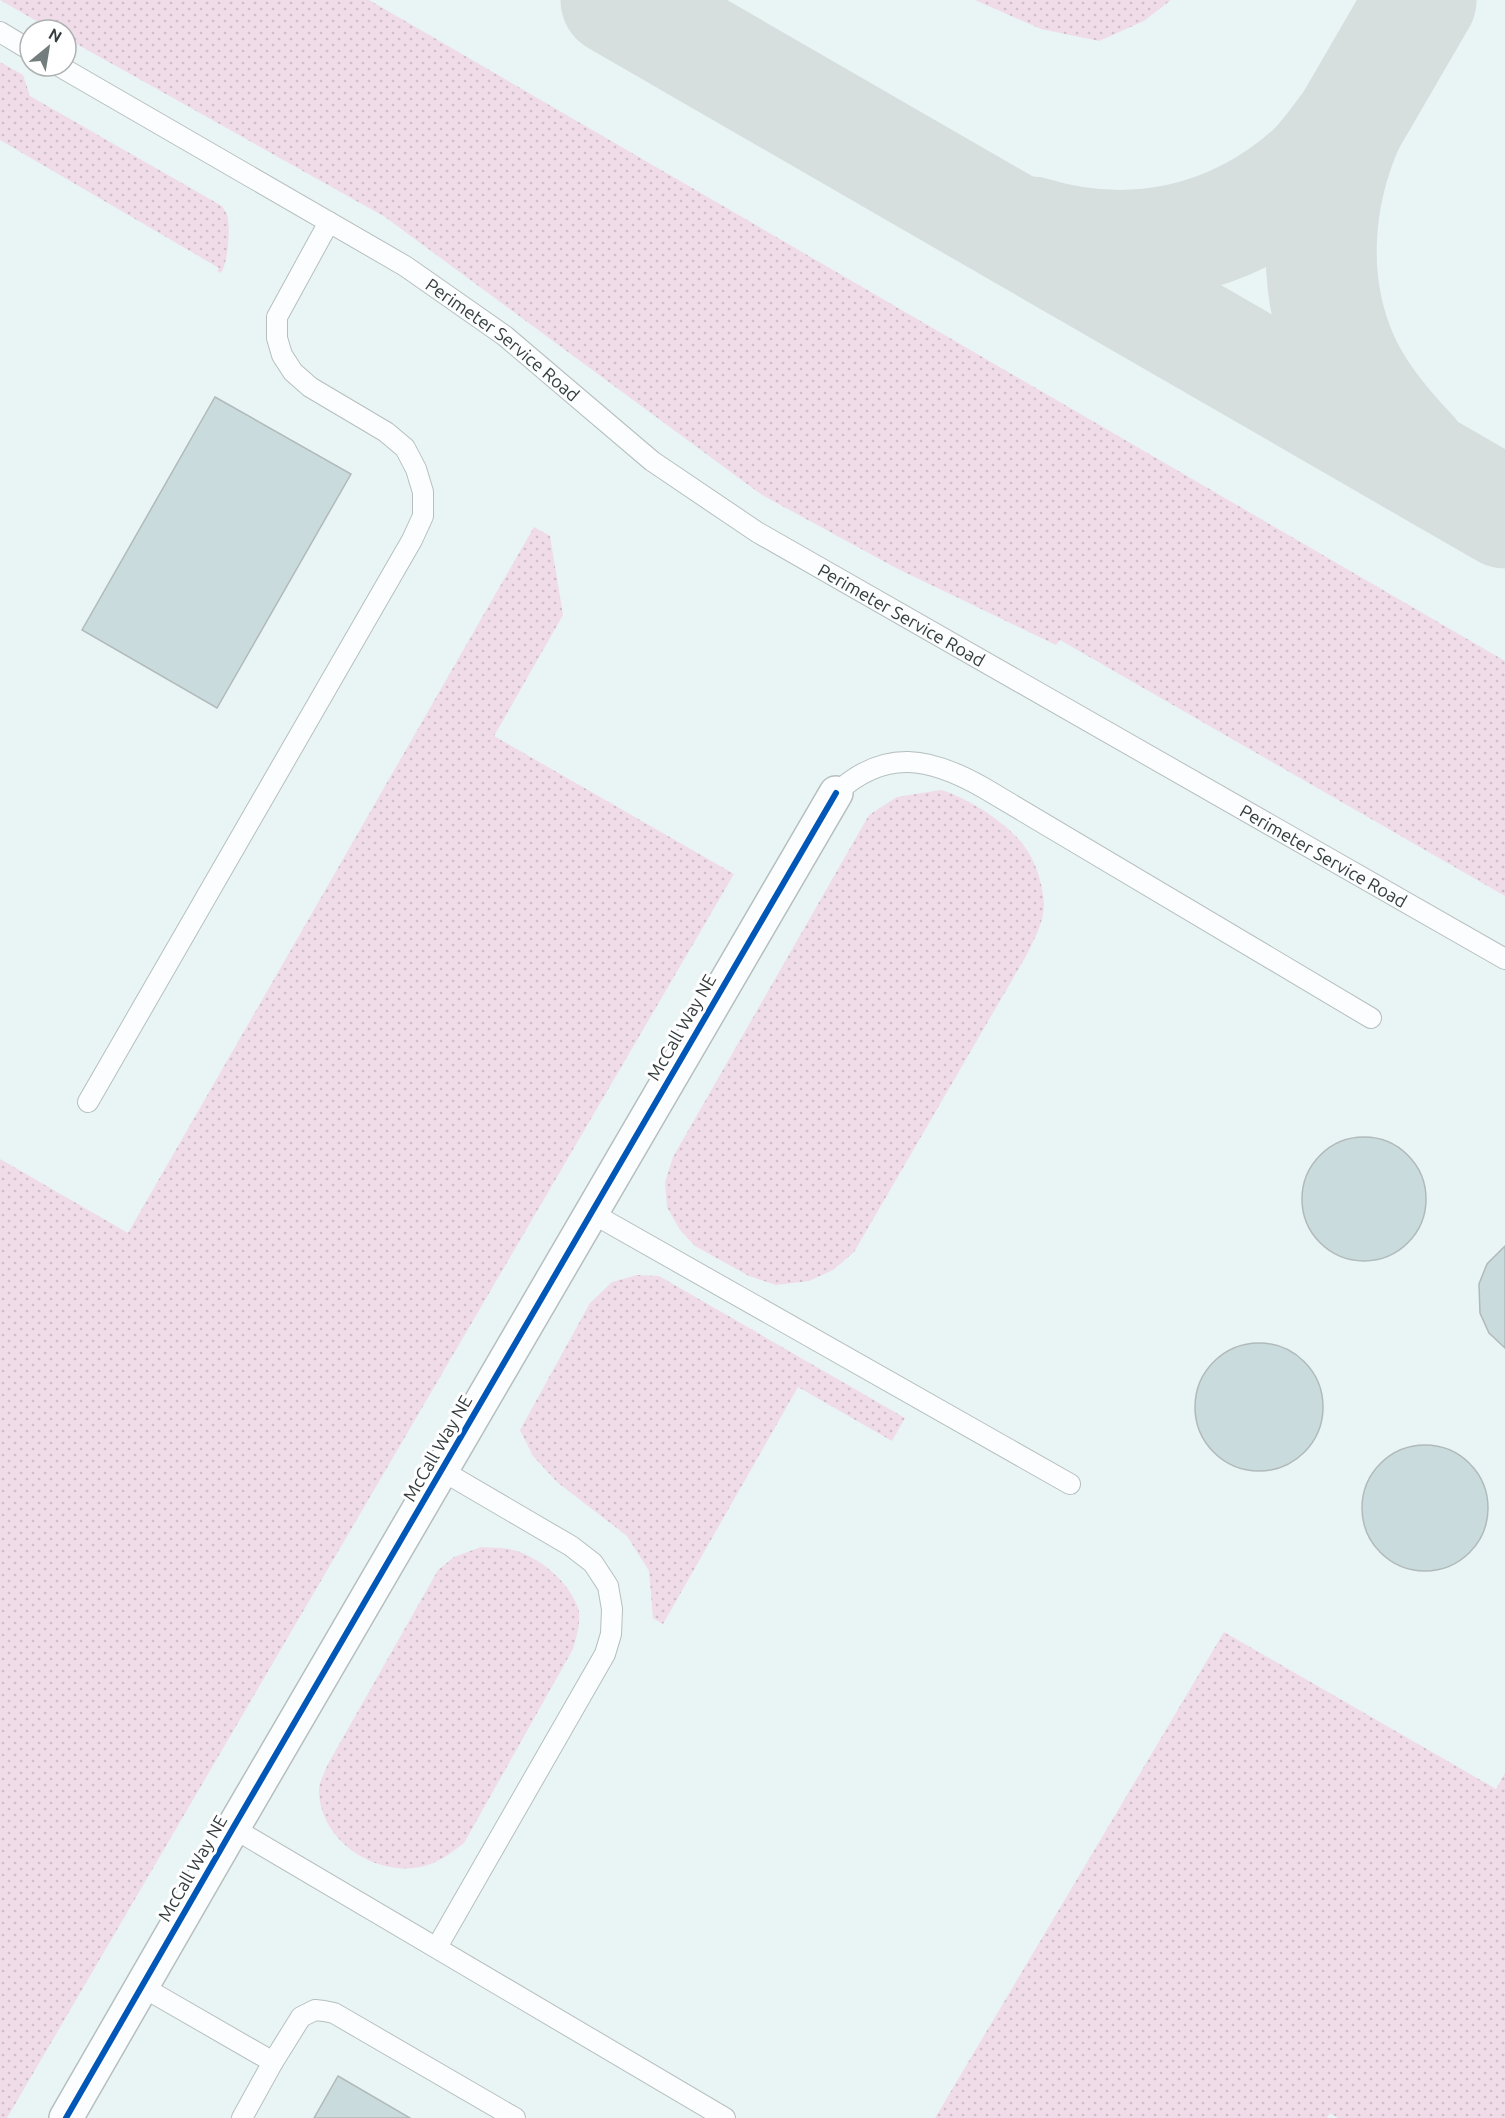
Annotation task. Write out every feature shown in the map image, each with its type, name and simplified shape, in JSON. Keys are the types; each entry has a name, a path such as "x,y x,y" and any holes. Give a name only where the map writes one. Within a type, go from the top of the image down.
{"street":[{"name":"McCall Way NE","path":"66,2118 232,1828 836,793"}],"lane":[{"path":"0,32 18,43"},
{"name":"Perimeter Service Road","path":"78,78 405,266 505,336 652,461 757,532 1505,959"},
{"path":"88,1102 412,540 423,516 423,492 416,469 405,448 386,432 310,387 293,372 282,355 277,317 329,222"},
{"path":"836,793 851,779 890,762 918,762 942,767 984,788 1371,1018"},
{"path":"590,1212 1070,1484"},
{"path":"437,1947 605,1654 611,1634 612,1610 608,1586 593,1563 571,1546 441,1470"},
{"path":"232,1828 725,2118"},
{"path":"141,1986 273,2062"},
{"path":"242,2118 301,2017 315,2010 334,2013 515,2118"}],"shaded area":[{"path":"0,0 369,0 1505,661 1505,896 1060,640 1056,645 898,569 762,495 385,217 78,45 78,18 31,18"},
{"path":"975,0 1171,0 1144,21 1099,41 1041,29"},
{"path":"0,62 18,72 18,78 24,78 30,96 222,206 228,217 229,231 227,254 221,273 217,271 219,268 0,140"},
{"path":"534,527 550,536 563,615 494,736 734,874 7,2118 0,2118 0,1159 128,1233"},
{"path":"941,790 991,815 1014,835 1030,855 1043,891 1044,911 1038,931 1026,956 854,1252 833,1270 809,1281 776,1285 749,1276 695,1246 680,1230 667,1207 665,1182 673,1157 869,815 897,797"},
{"path":"637,1275 659,1276 905,1418 892,1441 798,1387 663,1624 653,1618 649,1571 627,1536 557,1482 533,1456 520,1430 590,1303 612,1282"},
{"path":"481,1547 506,1548 519,1552 540,1563 559,1579 574,1598 579,1613 573,1649 464,1843 443,1858 426,1866 402,1868 385,1866 352,1851 339,1839 328,1824 321,1808 320,1784 328,1764 438,1570 454,1557"},
{"path":"1224,1632 1496,1789 1505,1773 1505,2118 1338,2118 1330,2113 1327,2118 935,2118"}],"building":[{"path":"215,397 351,474 217,708 82,630"},
{"path":"1364,1137 1388,1141 1408,1155 1422,1175 1426,1199 1422,1223 1408,1243 1388,1257 1364,1261 1340,1257 1320,1243 1306,1223 1302,1199 1306,1175 1320,1155 1340,1141"},
{"path":"1505,1246 1505,1348 1489,1333 1480,1313 1479,1284 1487,1264"},
{"path":"1259,1343 1283,1348 1304,1362 1318,1383 1323,1407 1318,1431 1304,1452 1283,1466 1259,1471 1235,1466 1214,1452 1200,1431 1195,1407 1200,1383 1214,1362 1235,1348"},
{"path":"1425,1445 1449,1450 1469,1464 1483,1484 1488,1508 1483,1532 1469,1552 1449,1566 1425,1571 1401,1566 1381,1552 1367,1532 1362,1508 1367,1484 1381,1464 1401,1450"},
{"path":"338,2076 410,2118 314,2118"}],"taxiway":[{"path":"616,0 1505,513"},
{"path":"1349,124 1421,0"},
{"path":"1032,232 1069,241 1106,245 1142,244 1178,239 1212,229 1246,215 1278,196 1314,168 1349,124 1338,152 1324,211 1321,242 1326,302 1333,331 1350,373 1374,409 1412,453"}],"cycle path":[{"path":"66,2118 836,793"}]}
